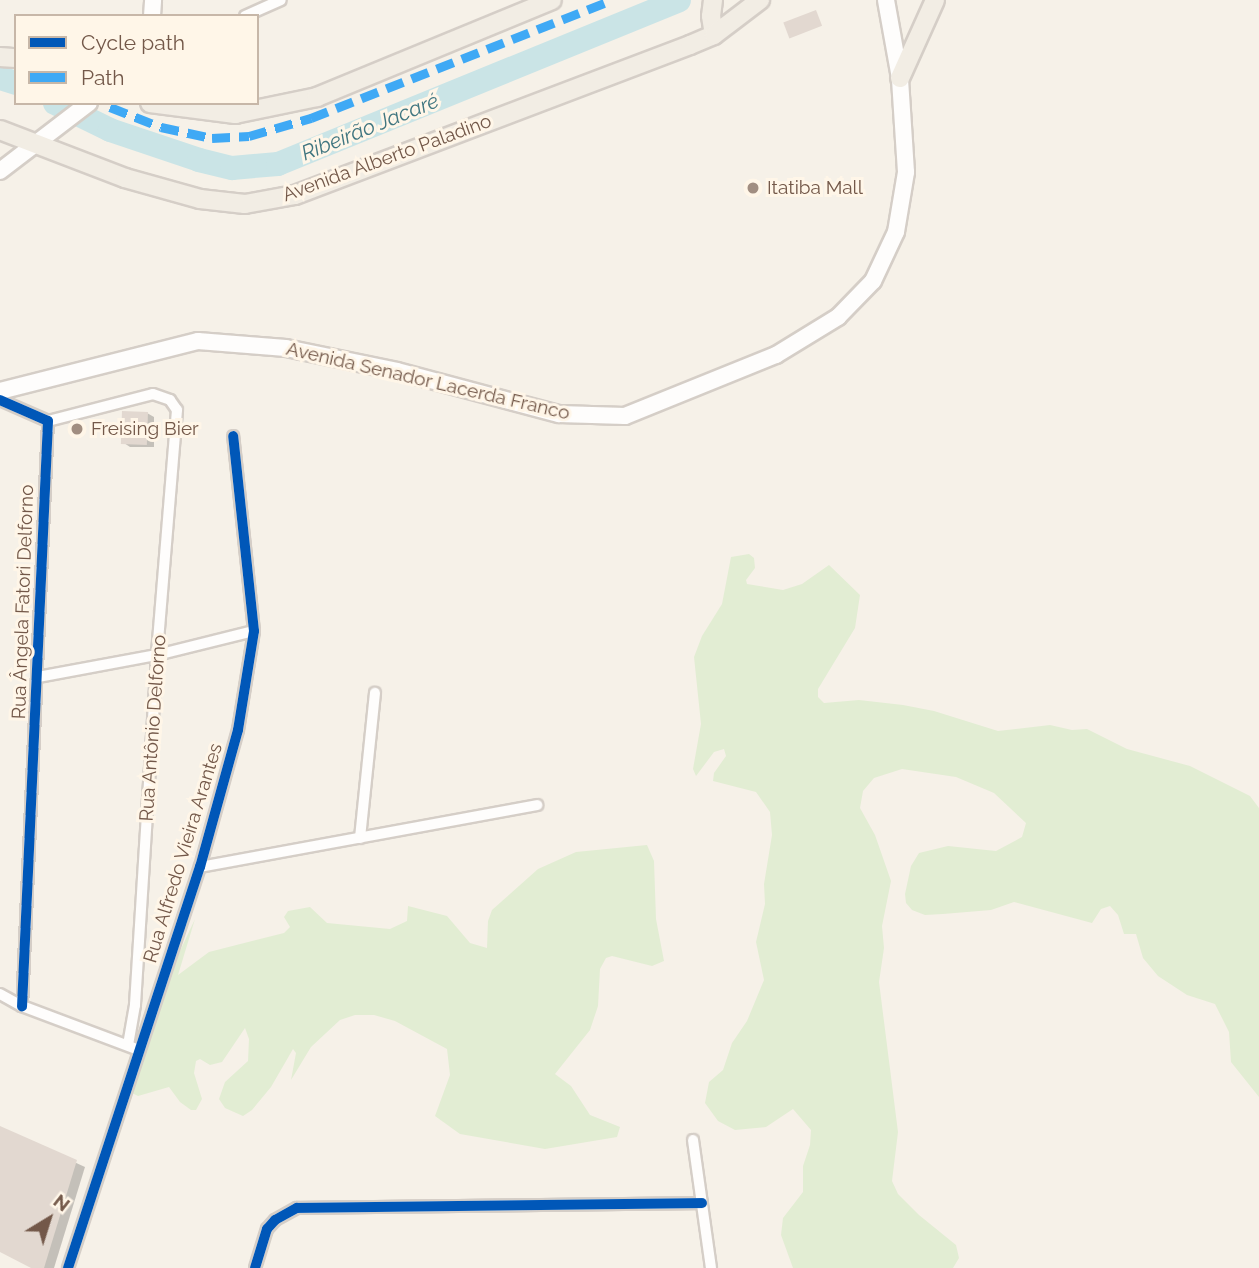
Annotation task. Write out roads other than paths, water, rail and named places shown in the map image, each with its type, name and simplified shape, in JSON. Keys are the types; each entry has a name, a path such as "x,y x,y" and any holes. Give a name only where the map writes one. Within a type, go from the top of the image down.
{"main road":[{"path":"165,105 235,114 317,97 551,0"},
{"path":"713,0 711,16 715,35"},
{"name":"Avenida Alberto Paladino","path":"0,130 44,140 125,178 200,199 246,204 295,195 715,35 760,0"},
{"name":"Avenida Senador Lacerda Franco","path":"0,391 198,341 298,350 397,371 559,414 625,416 776,355 838,317 873,281 896,232 906,172 900,78 886,0"},
{"path":"900,78 935,0"},
{"path":"0,171 87,105"}],"street":[{"path":"250,14 281,0"},
{"name":"Rua Antônio Delforno","path":"48,421 153,394 170,400 177,410 157,655 135,1004 128,1045"},
{"path":"0,400 48,421"},
{"name":"Rua Ângela Fatori Delforno","path":"22,1006 48,421"},
{"name":"Rua Alfredo Vieira Arantes","path":"68,1266 200,867 238,730 254,631 233,436"},
{"path":"38,677 157,655 254,631"},
{"path":"360,838 375,693"},
{"path":"200,867 537,805"},
{"path":"0,994 22,1006 140,1050"},
{"path":"693,1139 711,1268"},
{"path":"255,1268 267,1230 285,1212 297,1208 702,1203"},
{"path":"68,1266 82,1268"}],"waterway":[{"name":"Ribeirão Jacaré","path":"59,105 110,130 199,160 232,168 278,164 679,0"},
{"name":"Ribeirão Jacaré","path":"0,78 14,82"}],"place":[{"name":"Itatiba Mall","path":"753,188"},
{"name":"Freising Bier","path":"77,429"}]}
